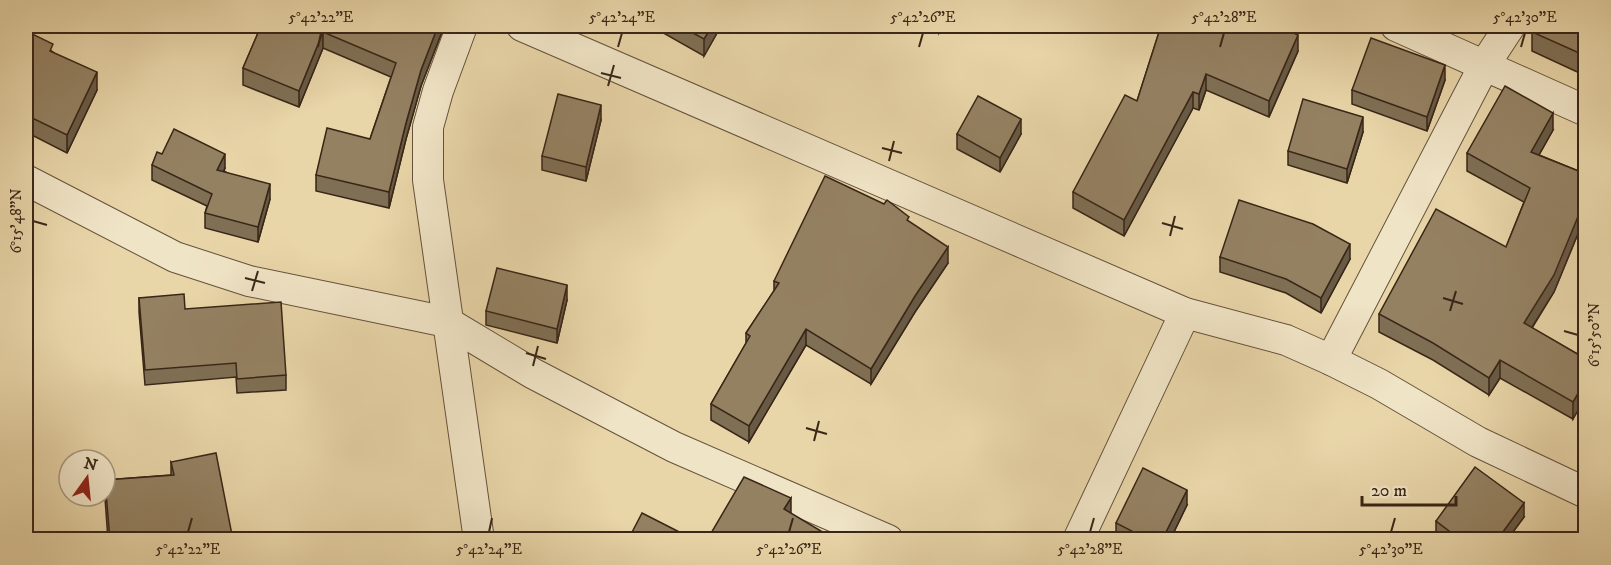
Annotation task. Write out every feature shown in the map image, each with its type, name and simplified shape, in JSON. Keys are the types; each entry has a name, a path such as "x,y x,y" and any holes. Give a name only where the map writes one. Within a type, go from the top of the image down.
{"street":[{"path":"462,26 438,91 428,128 428,180 479,540"},
{"path":"522,26 1185,313 1286,340 1379,384 1478,442 1586,493"},
{"path":"1396,26 1586,111"},
{"path":"1331,360 1485,64 1510,26"},
{"path":"26,180 175,257 249,281 447,322 532,373 674,447 888,540"},
{"path":"1078,540 1185,313"}],"building":[{"path":"261,26 438,26 421,70 389,192 316,175 327,128 370,139 396,63 323,32 299,91 243,68"},
{"path":"680,26 712,26 704,39"},
{"path":"1161,26 1277,26 1298,35 1269,101 1206,74 1199,94 1193,92 1124,220 1073,192 1125,95 1137,101"},
{"path":"1535,26 1586,26 1586,56 1532,32"},
{"path":"26,31 53,44 50,51 97,72 67,135 26,115"},
{"path":"1371,38 1445,65 1427,117 1352,90"},
{"path":"1505,86 1553,113 1531,152 1586,174 1586,197 1554,275 1524,323 1586,359 1586,380 1573,402 1500,360 1489,378 1433,343 1379,314 1436,209 1506,247 1530,188 1467,153"},
{"path":"558,94 601,105 586,167 542,156"},
{"path":"978,96 1021,119 1000,158 957,134"},
{"path":"1303,99 1363,117 1347,169 1288,151"},
{"path":"174,129 225,154 217,170 270,184 258,227 205,213 212,194 152,165 157,152 162,154"},
{"path":"825,176 884,204 887,200 909,217 907,220 948,247 871,369 806,329 749,426 711,404 750,336 746,333 779,283 774,281"},
{"path":"1239,200 1313,224 1350,244 1321,298 1286,279 1220,257"},
{"path":"497,268 567,285 557,329 486,311"},
{"path":"184,294 185,309 281,302 286,375 237,379 236,363 145,370 139,298"},
{"path":"216,453 233,540 110,540 107,508 117,508 117,479 174,475 171,462"},
{"path":"1475,467 1524,503 1497,540 1461,540 1436,521"},
{"path":"1143,468 1187,490 1162,540 1149,540 1116,523"},
{"path":"744,477 791,498 784,509 836,540 707,540"},
{"path":"642,513 695,540 628,540"}]}
